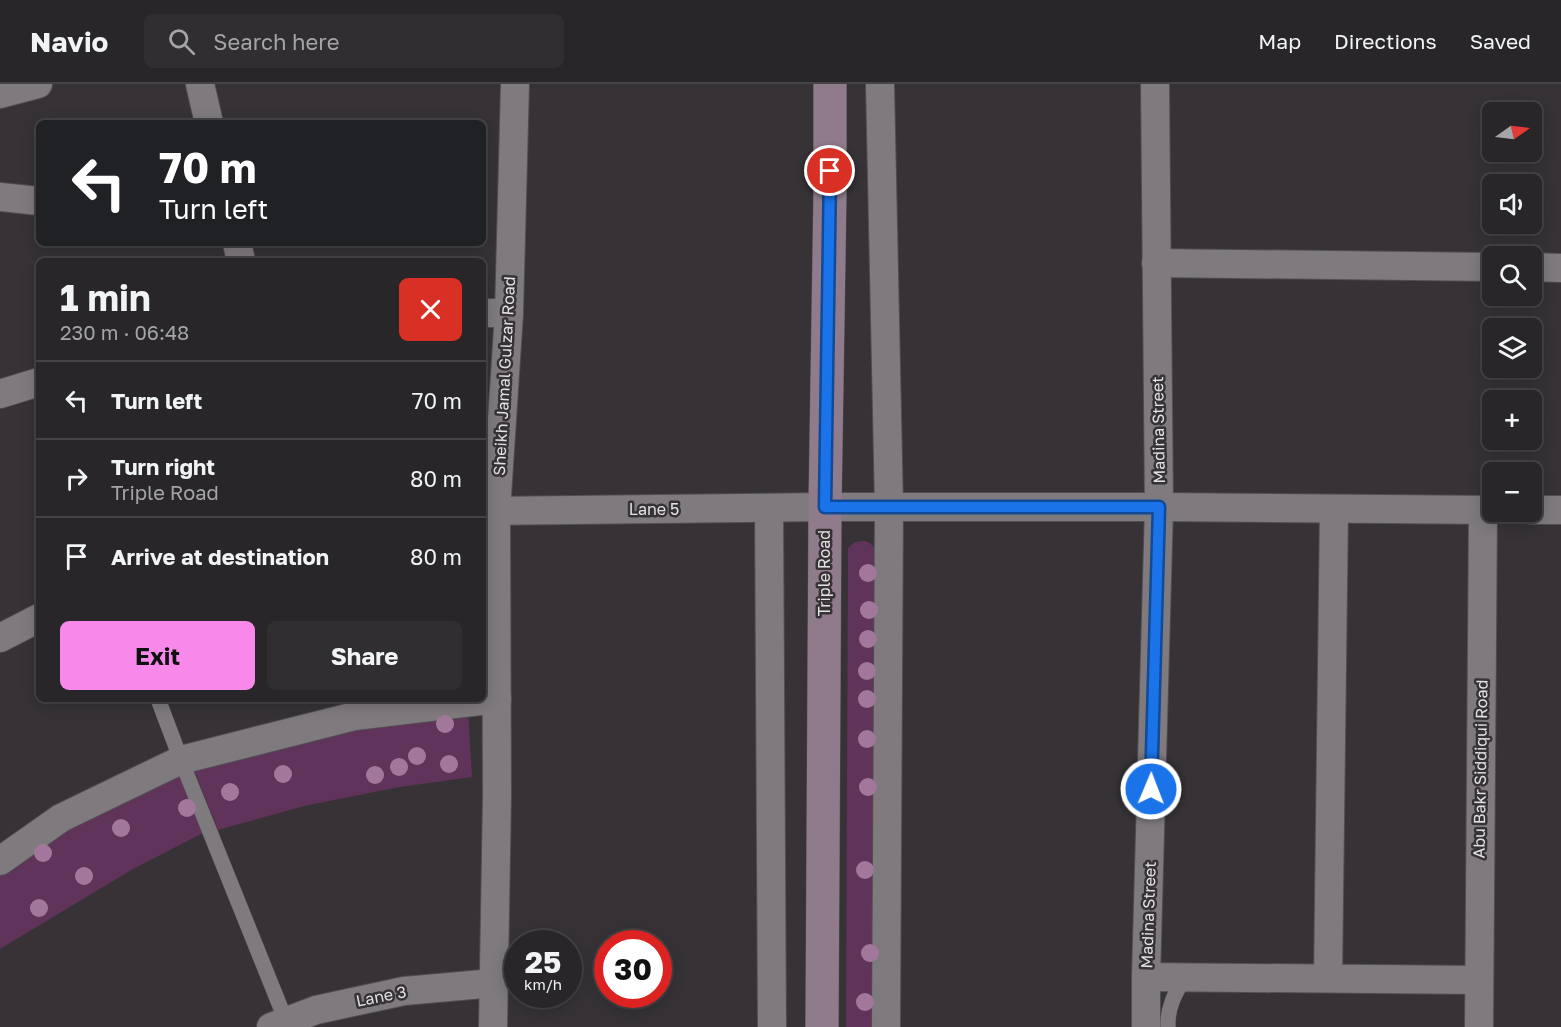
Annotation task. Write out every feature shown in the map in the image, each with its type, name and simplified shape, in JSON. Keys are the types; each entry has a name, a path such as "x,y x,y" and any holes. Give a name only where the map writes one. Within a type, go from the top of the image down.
{"main road":[{"name":"Triple Road","path":"822,1027 830,84"}],"street":[{"path":"0,94 38,84"},
{"path":"200,84 208,120"},
{"name":"Sheikh Jamal Gulzar Road","path":"493,1027 497,699 489,510 496,313 515,84"},
{"path":"880,84 889,507 886,1027"},
{"name":"Madina Street","path":"1146,1027 1159,507 1155,84"},
{"path":"0,197 36,201"},
{"path":"1156,263 1482,267"},
{"path":"1542,267 1561,268"},
{"path":"0,394 36,383"},
{"name":"Lane 5","path":"489,510 825,507 1482,510"},
{"path":"769,508 772,1027"},
{"path":"1328,978 1334,509"},
{"path":"1542,510 1561,510"},
{"name":"Abu Bakr Siddiqui Road","path":"1479,1027 1488,522"},
{"path":"0,638 36,620"},
{"path":"486,700 497,699"},
{"path":"0,861 61,818 181,760 355,717 473,702"},
{"path":"1146,977 1479,980"},
{"name":"Lane 3","path":"279,1024 316,1010 404,991 494,983"}],"lane":[{"path":"159,702 279,1024"},
{"path":"1168,1027 1170,1005 1185,977"}],"shaded area":[{"path":"855,542 870,543 876,550 877,1027 846,1027 848,548"},
{"path":"468,711 472,777 400,787 304,806 218,830 192,765 342,728"},
{"path":"180,774 203,833 133,869 0,949 0,872 68,823"}],"route":[{"path":"830,171 825,507 1159,507 1151,789"}]}
